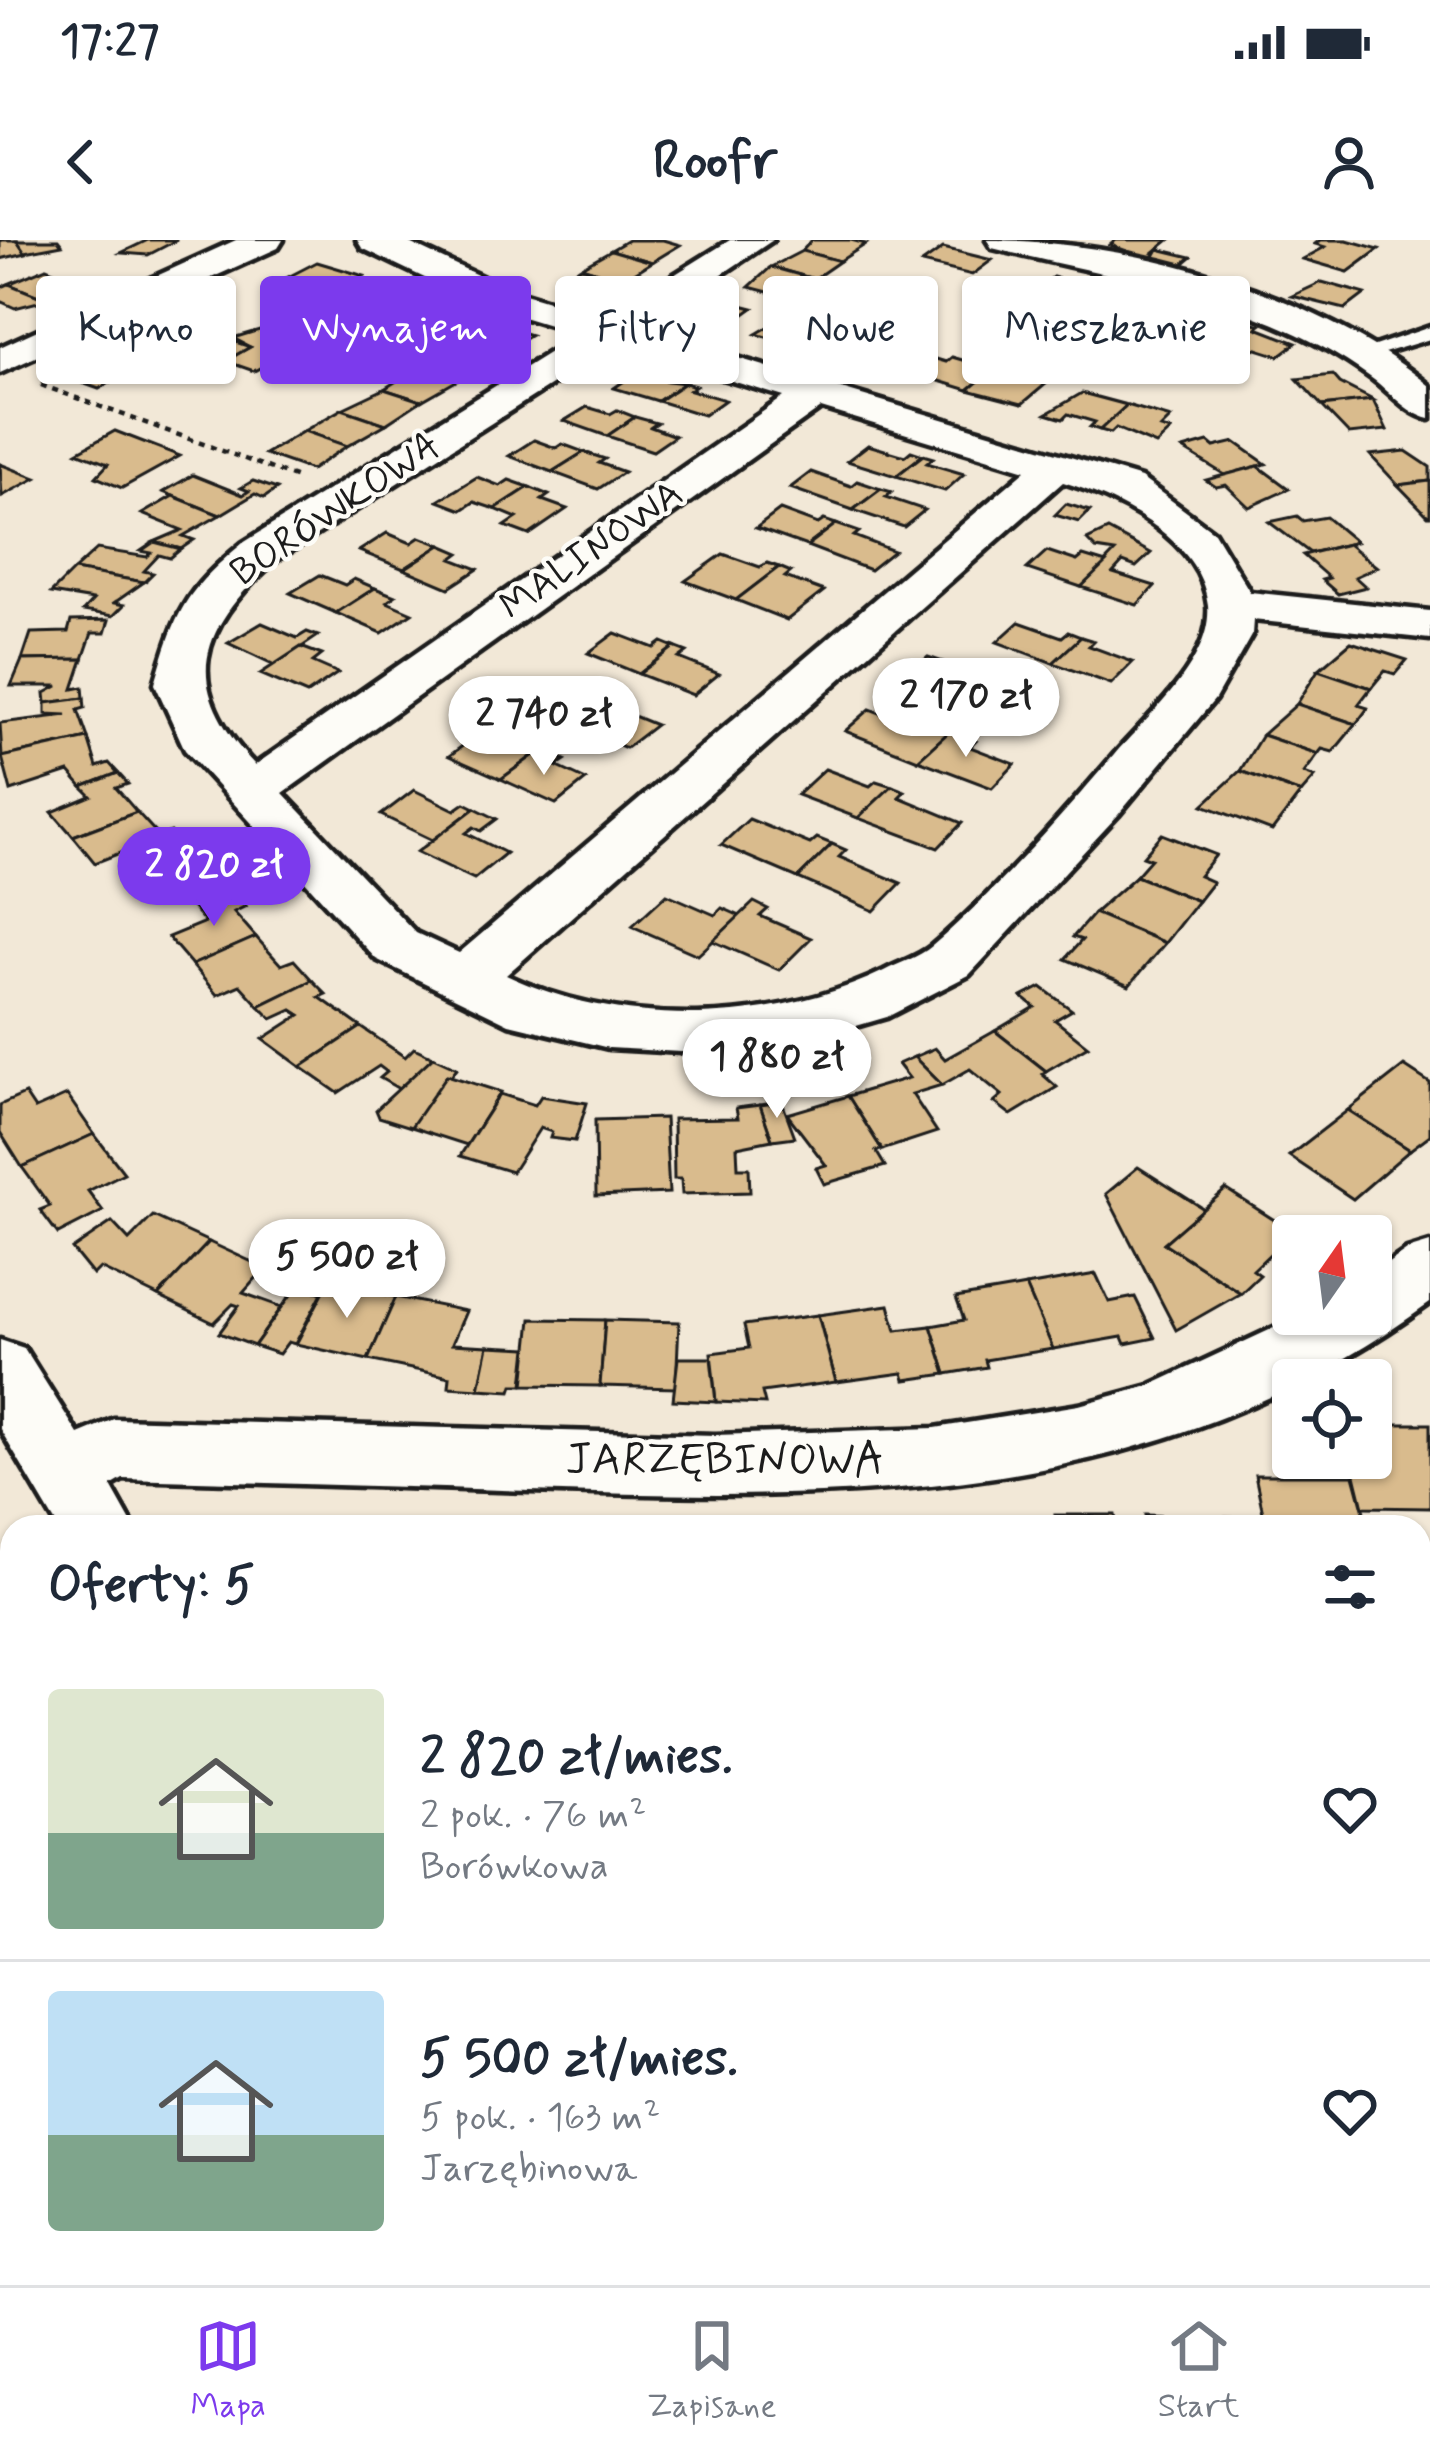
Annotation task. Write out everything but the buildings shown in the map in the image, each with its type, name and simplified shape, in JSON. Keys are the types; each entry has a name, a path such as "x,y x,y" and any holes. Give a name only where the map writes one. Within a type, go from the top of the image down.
{"street":[{"path":"187,276 265,240"},
{"path":"375,240 492,296 555,316"},
{"name":"BORÓWKOWA","path":"698,276 755,240"},
{"path":"1005,240 1244,301 1305,322 1364,352 1430,407"},
{"path":"19,319 36,327"},
{"path":"11,370 36,352"},
{"name":"BORÓWKOWA","path":"555,366 259,552 223,583 198,614 178,684 203,739 396,946 462,982 530,1010 609,1028 699,1034 787,1026 866,1003 949,962 1100,804 1198,689 1228,634 1231,604"},
{"path":"739,373 1126,487 1198,541 1219,571 1231,604 1430,625"},
{"name":"MALINOWA","path":"253,790 813,395"},
{"path":"462,982 1056,466"},
{"path":"1392,1295 1430,1268"},
{"name":"JARZĘBINOWA","path":"82,1501 114,1449 793,1468 933,1456 1058,1438 1148,1416 1251,1376 1325,1335"},
{"path":"0,1368 82,1501"}],"lane":[{"path":"1364,352 1430,334"}],"path":[{"path":"11,370 350,497"}]}
